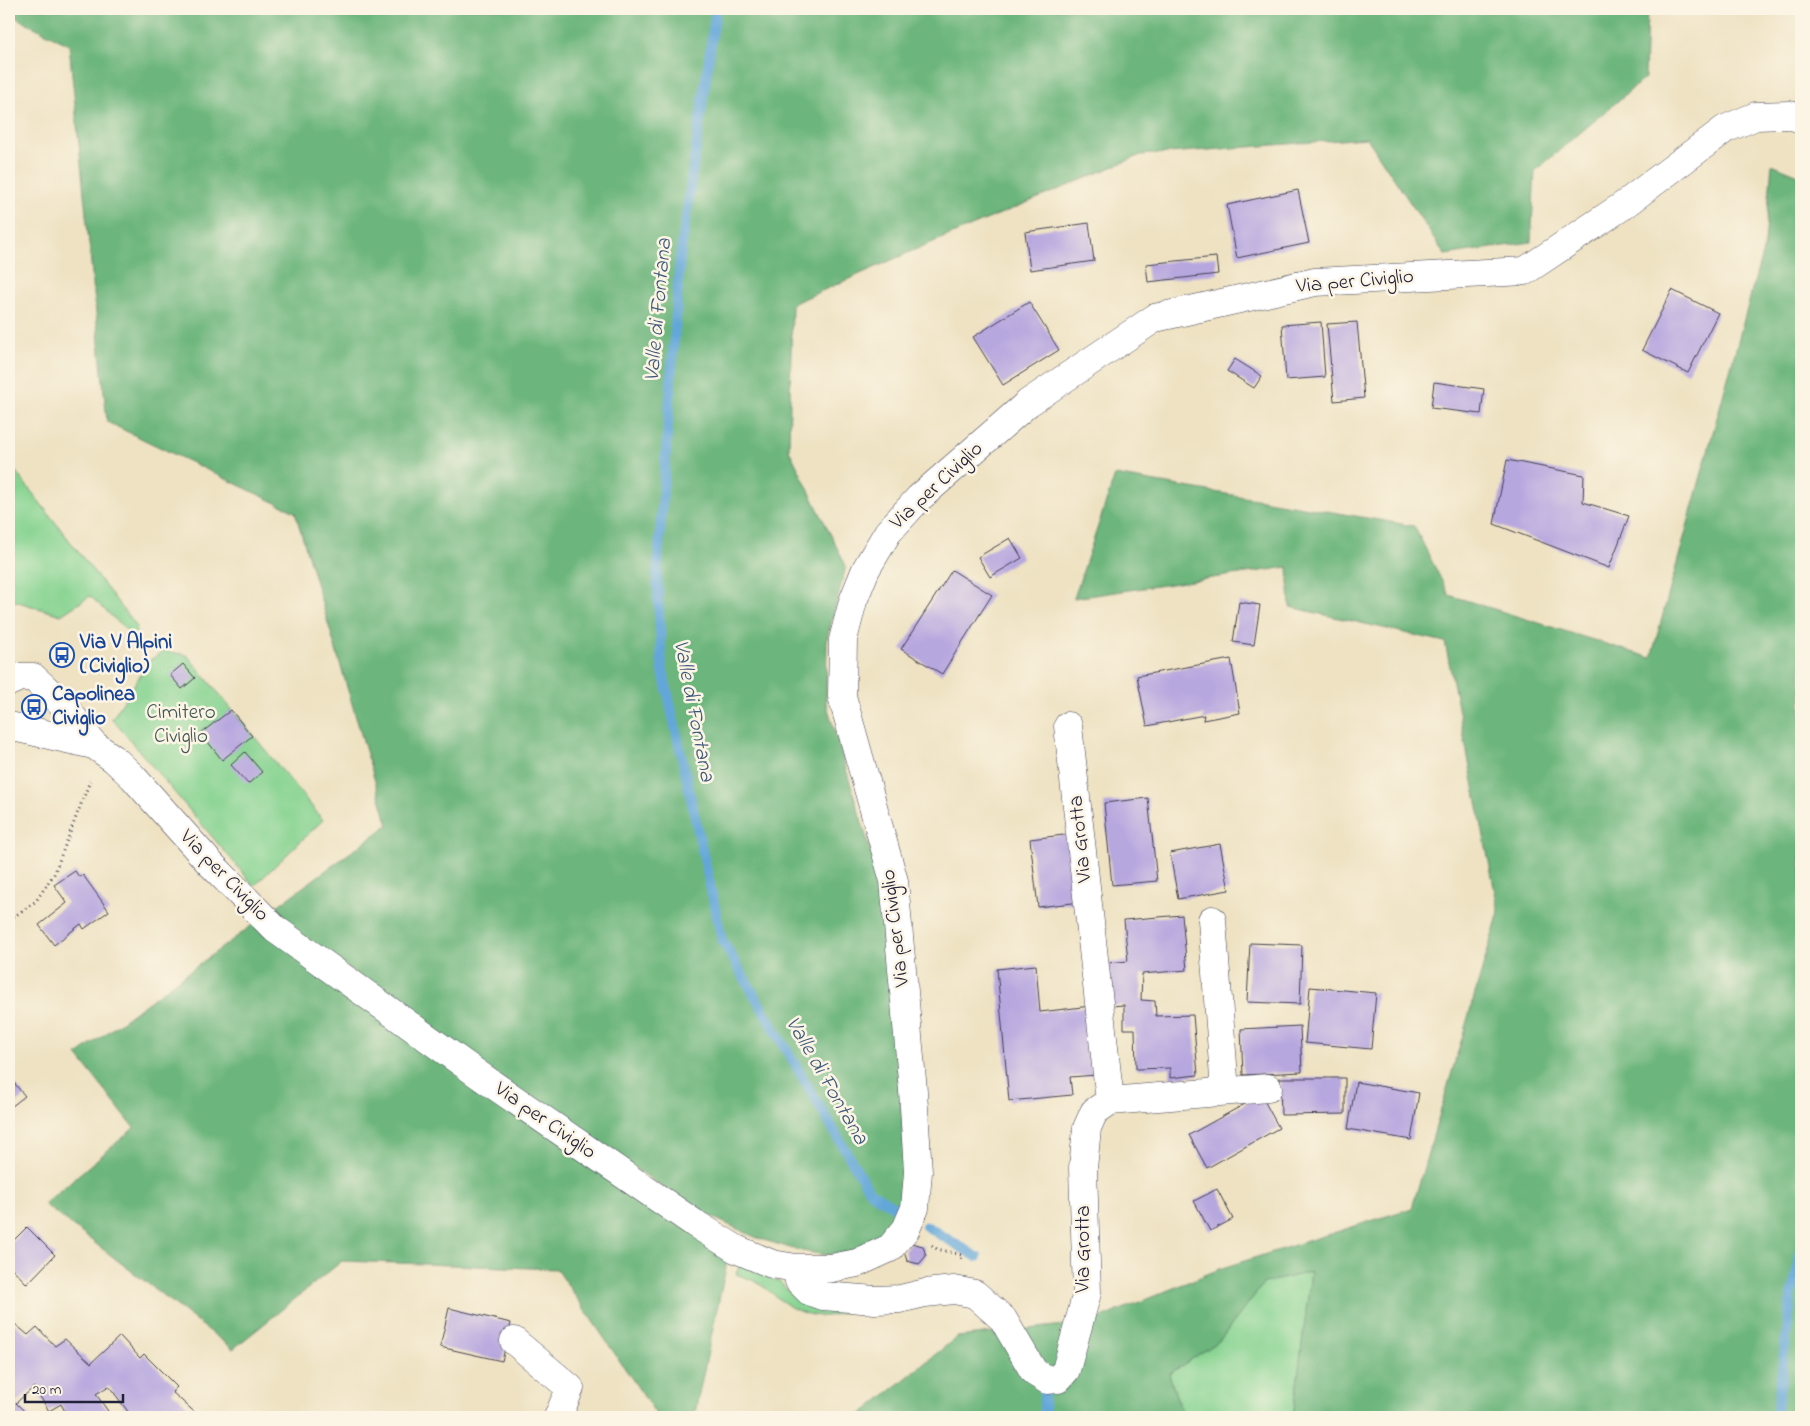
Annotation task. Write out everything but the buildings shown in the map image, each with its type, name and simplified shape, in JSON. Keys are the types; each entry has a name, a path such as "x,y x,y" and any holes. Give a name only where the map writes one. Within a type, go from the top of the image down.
{"street":[{"name":"Via per Civiglio","path":"9,724 94,745 114,759 133,777 208,861 275,929 482,1077 694,1223 736,1249 772,1264 796,1268 832,1268 857,1263 890,1248 906,1229 915,1208 918,1172 913,1091 894,881 842,696 843,640 853,601 866,569 888,532 919,498 1028,403 1155,318 1316,282 1525,271 1621,207 1725,129 1756,116 1790,115 1801,118"},
{"path":"9,682 20,677 33,677 64,706 94,745"},
{"name":"Via Grotta","path":"796,1268 799,1281 808,1290 823,1296 875,1300 900,1299 925,1292 954,1290 975,1294 1003,1319 1034,1372 1047,1380 1058,1379 1066,1370 1087,1293 1083,1168 1087,1128 1094,1112 1110,1101 1068,726"},
{"path":"1212,920 1225,1091"},
{"path":"1110,1101 1268,1088"},
{"path":"514,1341 570,1388 558,1417"}],"path":[{"path":"9,920 36,901 54,874 92,778"},
{"path":"906,1229 937,1248 962,1255 954,1290"}],"green space":[{"path":"9,9 1647,9 1645,78 1535,171 1531,242 1445,255 1367,138 1141,155 926,245 792,304 789,450 846,566 827,639 826,702 881,886 907,1173 905,1202 886,1236 850,1252 825,1255 797,1250 757,1238 697,1210 487,1069 286,923 273,909 388,825 295,512 107,422 69,45 9,14"},
{"path":"1772,164 1801,176 1801,1417 1293,1417 1311,1272 1264,1283 1219,1341 1169,1374 1183,1417 858,1417 957,1337 1091,1322 1222,1268 1412,1208 1499,912 1445,642 1290,607 1288,567 1074,598 1115,475 1414,526 1449,595 1651,658 1765,243"},
{"path":"9,463 137,627 134,637 90,596 61,615 9,599"},
{"name":"Cimitero Civiglio","path":"164,651 187,655 323,820 254,886 112,719 150,660"},
{"path":"255,923 728,1258 694,1417 658,1417 557,1269 342,1261 233,1349 44,1204 134,1128 77,1055"},
{"path":"740,1265 780,1282 794,1297 811,1306 852,1307 830,1316 812,1315 796,1310 758,1283 736,1274"},
{"path":"1311,1272 1293,1417 1183,1417 1169,1374 1219,1341 1264,1283"}],"waterway":[{"name":"Valle di Fontana","path":"716,9 680,258 657,575 662,667 722,940 870,1192 902,1212"},
{"name":"Valle di Fontana","path":"926,1226 977,1257"},
{"path":"1776,1417 1791,1300 1801,1251"},
{"name":"Valle di Fontana","path":"1044,1391 1044,1417"}],"place":[{"name":"Via V Alpini (Civiglio)","path":"62,655"},
{"name":"Capolinea Civiglio","path":"34,707"}]}
